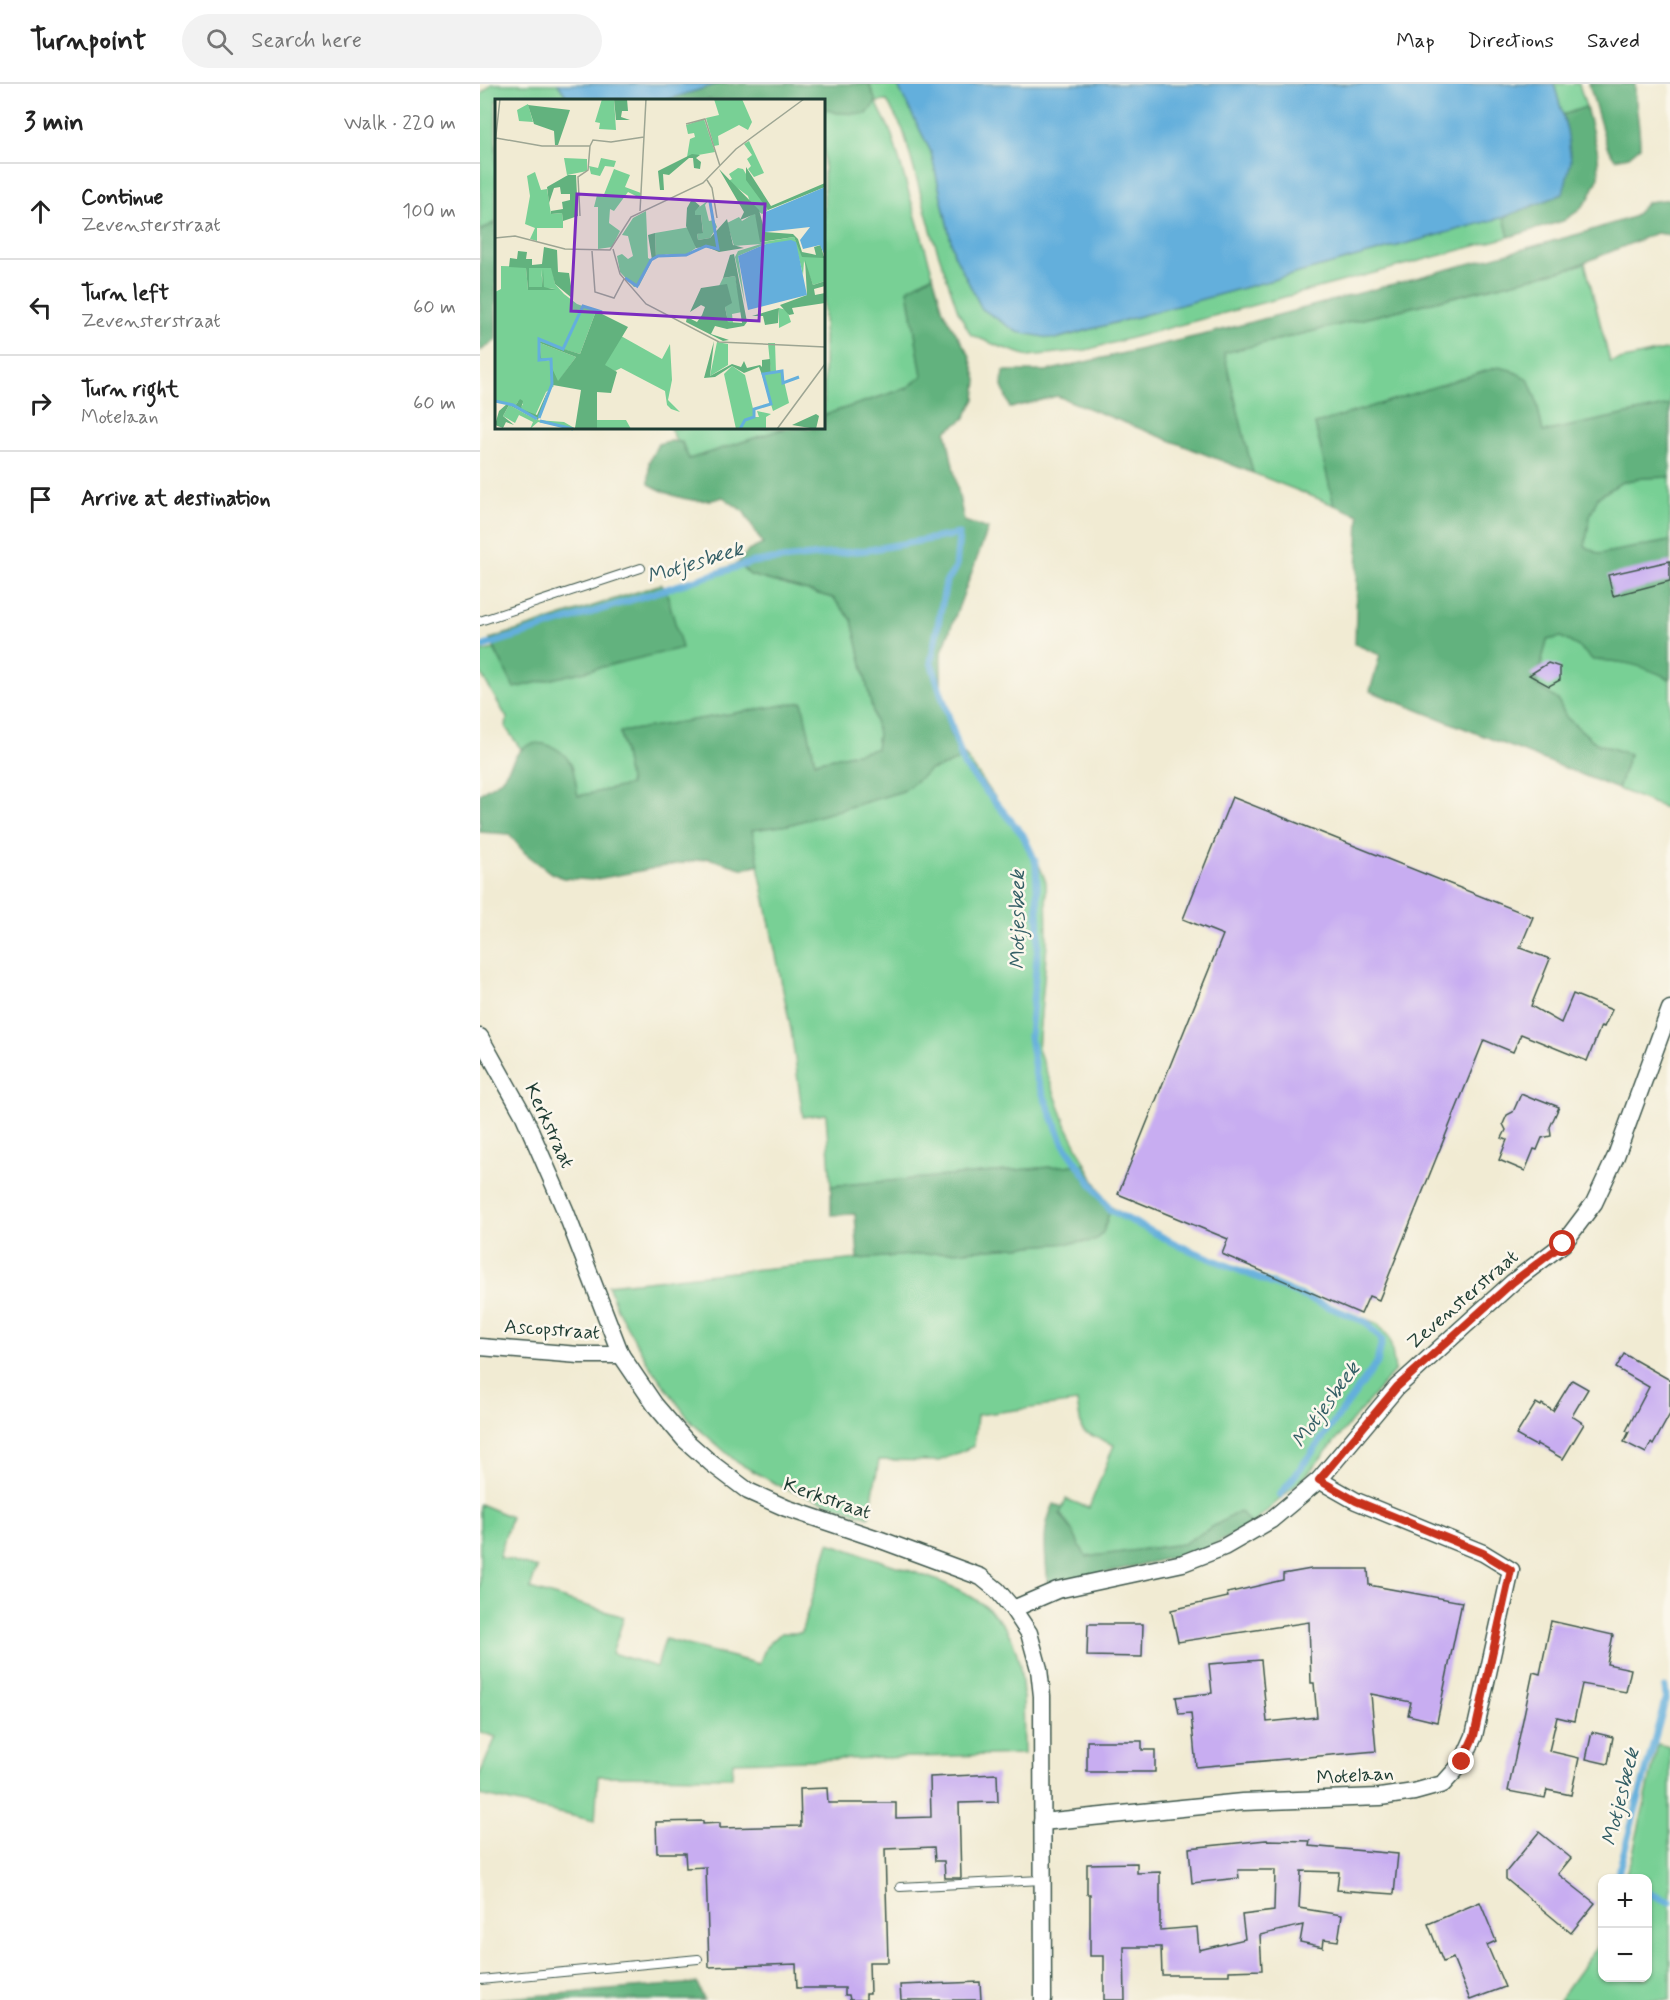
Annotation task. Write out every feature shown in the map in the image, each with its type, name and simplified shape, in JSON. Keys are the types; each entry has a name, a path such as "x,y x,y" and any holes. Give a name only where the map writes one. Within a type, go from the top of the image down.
{"street":[{"name":"Zevensterstraat","path":"1013,1609 1057,1590 1183,1563 1224,1547 1271,1520 1319,1480 1397,1387 1513,1282 1563,1244 1594,1203 1616,1156 1670,1009"},
{"name":"Kerkstraat","path":"480,1037 524,1116 565,1210 592,1285 621,1355 655,1405 685,1440 748,1491 786,1508 981,1577 997,1590 1029,1633 1039,1669 1042,1696 1043,2000"},
{"name":"Ascopstraat","path":"480,1347 579,1355 621,1355"},
{"name":"Motelaan","path":"1042,1822 1242,1802 1380,1797 1414,1792 1443,1784 1462,1762 1474,1736 1511,1570 1483,1553 1356,1501 1319,1480"}],"lane":[{"path":"480,621 641,568"},
{"path":"900,1887 1042,1880"},
{"path":"480,1980 698,1959"}],"green space":[{"path":"492,84 558,84 568,99 495,99 495,223 480,231 480,95"},
{"path":"718,84 869,84 876,102 867,114 838,113 825,109 825,99 669,99"},
{"path":"869,84 897,84 931,152 954,254 982,309 1056,339 1504,217 1509,237 1086,350 1028,356 971,335 958,311 933,237 903,130 887,101 876,102"},
{"path":"1554,84 1579,84 1586,107 1563,115"},
{"path":"1589,84 1635,84 1640,147 1629,156 1615,159 1607,147"},
{"path":"876,102 891,132 933,275 908,290 922,376 907,388 825,415 825,109 838,113"},
{"path":"1586,107 1598,153 1599,177 1588,200 1578,211 1563,221 1509,237 1504,217 1563,194 1567,130 1563,115"},
{"path":"1670,199 1670,235 1656,233 1571,268 1224,353 1253,473 1057,396 1010,408 1002,386 1003,371 1046,371 1211,333 1579,234 1633,217 1648,202"},
{"path":"495,223 495,341 480,351 480,231"},
{"path":"1585,263 1610,362 1670,349 1670,405 1543,432 1536,399 1528,379 1315,424 1334,505 1253,473 1223,353"},
{"path":"933,275 943,310 969,354 977,380 975,399 964,419 946,431 964,521 988,529 941,654 941,691 951,736 966,757 930,770 903,791 788,825 752,830 759,864 744,869 708,858 592,880 563,878 551,873 525,853 509,834 480,832 480,794 502,778 520,751 533,744 548,745 567,758 574,771 578,796 630,785 620,732 802,702 815,762 876,749 878,734 852,620 833,598 750,575 738,563 748,551 763,544 744,512 723,497 704,501 685,499 658,489 649,484 649,462 658,444 670,441 681,442 689,459 783,429 825,429 825,415 907,388 922,376 908,289"},
{"path":"1498,367 1511,370 1528,379 1536,399 1543,432 1670,405 1670,477 1642,478 1622,482 1598,497 1590,516 1585,546 1599,554 1670,541 1670,679 1633,665 1593,660 1579,647 1561,637 1547,640 1536,685 1558,700 1566,717 1596,743 1629,754 1618,789 1370,691 1380,655 1355,644 1359,515 1334,505 1315,424"},
{"path":"670,429 783,429 689,459 682,442 677,442"},
{"path":"1670,477 1670,541 1599,554 1585,546 1590,516 1598,497 1622,482 1642,478"},
{"path":"738,563 750,575 833,598 852,620 878,734 876,749 815,762 802,702 620,732 630,785 578,796 572,767 560,752 542,744 521,749 506,728 507,718 480,672 480,652 494,649 515,688 681,648 666,590"},
{"path":"661,584 666,590 682,648 514,688 490,639"},
{"path":"1561,637 1579,647 1593,660 1633,665 1670,679 1670,810 1618,789 1629,754 1596,743 1566,717 1558,700 1536,685 1547,640"},
{"path":"966,757 1033,850 1046,882 1047,944 1038,1049 1067,1127 1086,1164 831,1186 826,1114 803,1117 791,1030 751,830 788,825 903,791 930,770"},
{"path":"1086,1164 1111,1207 1103,1232 1095,1241 858,1259 855,1214 831,1215 831,1186"},
{"path":"1111,1207 1157,1234 1378,1324 1390,1338 1395,1370 1304,1478 1251,1525 1240,1511 1183,1544 1086,1557 1060,1513 1066,1499 1089,1508 1114,1445 1082,1431 1077,1402 977,1415 974,1446 939,1461 879,1460 869,1517 784,1488 738,1463 692,1423 649,1365 617,1309 608,1285 858,1259 1094,1241 1103,1232"},
{"path":"480,1504 511,1517 499,1557 537,1568 530,1589 624,1617 612,1653 657,1667 665,1639 759,1664 766,1647 781,1633 801,1633 829,1543 954,1588 987,1608 1001,1622 1011,1638 1018,1657 1022,1680 1024,1754 733,1762 732,1777 598,1776 595,1821 480,1795 480,1774 496,1737 480,1732"},
{"path":"1054,1504 1063,1507 1060,1514 1086,1557 1183,1544 1240,1511 1251,1525 1205,1550 1048,1586 1045,1534"},
{"path":"1658,1744 1670,1747 1670,2000 1559,2000 1598,1945 1598,1982 1652,1982 1652,1874 1626,1874 1632,1857"},
{"path":"697,1983 704,2000 480,2000"}],"water":[{"path":"558,84 718,84 669,99 568,99"},
{"path":"897,84 1554,84 1567,130 1571,161 1563,194 1504,217 1055,339 1017,332 982,309 954,254 931,152"}],"building":[{"path":"1670,561 1670,581 1613,596 1608,575"},
{"path":"1548,663 1560,667 1560,680 1549,686 1529,675"},
{"path":"1232,797 1533,917 1520,948 1550,959 1531,1006 1561,1023 1573,994 1612,1010 1604,1027 1601,1026 1587,1061 1521,1034 1513,1052 1484,1040 1379,1300 1369,1296 1361,1314 1222,1254 1228,1239 1118,1194 1223,935 1183,919"},
{"path":"1521,1094 1559,1107 1550,1127 1551,1136 1542,1138 1537,1150 1534,1149 1525,1171 1499,1160 1507,1140 1502,1138 1506,1130 1503,1124 1507,1115 1513,1112"},
{"path":"1624,1354 1670,1380 1670,1414 1646,1453 1624,1442 1629,1432 1626,1431 1649,1387 1616,1368"},
{"path":"1572,1380 1588,1389 1572,1416 1584,1424 1563,1459 1516,1435 1536,1403 1553,1411"},
{"path":"1311,1569 1368,1569 1369,1585 1462,1602 1437,1722 1408,1715 1411,1702 1371,1694 1376,1751 1196,1767 1191,1713 1179,1714 1176,1697 1212,1693 1209,1664 1261,1660 1267,1722 1317,1717 1314,1683 1311,1683 1309,1622 1178,1642 1171,1610 1228,1597 1227,1593 1283,1580 1283,1574"},
{"path":"1551,1621 1613,1635 1607,1664 1631,1669 1626,1692 1582,1684 1574,1721 1557,1717 1549,1751 1579,1758 1571,1795 1547,1790 1545,1798 1508,1791 1533,1672 1540,1674"},
{"path":"1088,1624 1143,1624 1142,1657 1087,1656"},
{"path":"1592,1732 1613,1737 1608,1764 1586,1759"},
{"path":"1087,1741 1142,1741 1142,1750 1155,1750 1155,1772 1087,1772"},
{"path":"997,1774 998,1802 959,1803 961,1878 945,1878 944,1861 935,1861 934,1847 885,1849 888,1962 869,1962 870,1994 866,1994 866,2000 850,2000 849,1995 845,1995 845,1988 797,1988 796,1964 709,1967 706,1867 686,1868 685,1853 657,1853 656,1822 703,1821 703,1824 720,1823 720,1828 801,1826 800,1789 827,1788 828,1803 896,1803 896,1818 931,1817 930,1777"},
{"path":"1539,1832 1571,1858 1558,1874 1595,1903 1571,1933 1506,1879 1506,1872"},
{"path":"1266,1840 1310,1841 1309,1846 1398,1854 1394,1894 1337,1890 1339,1872 1301,1871 1299,1908 1342,1915 1338,1941 1324,1939 1323,1947 1300,1942 1303,1925 1260,1935 1262,1970 1229,1971 1229,1975 1162,1975 1161,1947 1124,1947 1125,2000 1104,2000 1104,1956 1090,1956 1090,1894 1087,1894 1087,1864 1137,1863 1137,1873 1160,1872 1160,1930 1197,1927 1199,1950 1245,1939 1242,1915 1274,1911 1275,1870 1238,1870 1239,1878 1192,1883 1189,1848"},
{"path":"1480,1902 1496,1941 1487,1945 1505,1987 1470,2000 1453,1958 1443,1962 1428,1924"},
{"path":"980,1982 981,2000 901,2000 900,1985"}],"waterway":[{"name":"Motjesbeek","path":"484,646 753,562 868,550 959,534 956,568 946,582 931,662 964,765 1023,835 1036,863 1039,933 1030,1036 1036,1077 1063,1143 1110,1210 1180,1246 1366,1322 1382,1340 1377,1363 1280,1495"},
{"name":"Motjesbeek","path":"1618,1874 1666,1697 1665,1688"},
{"name":"Motjesbeek","path":"1652,1895 1670,1902"}],"route":[{"path":"1462,1762 1474,1736 1511,1570 1483,1553 1356,1501 1319,1480 1397,1387 1513,1282 1563,1244"}]}
